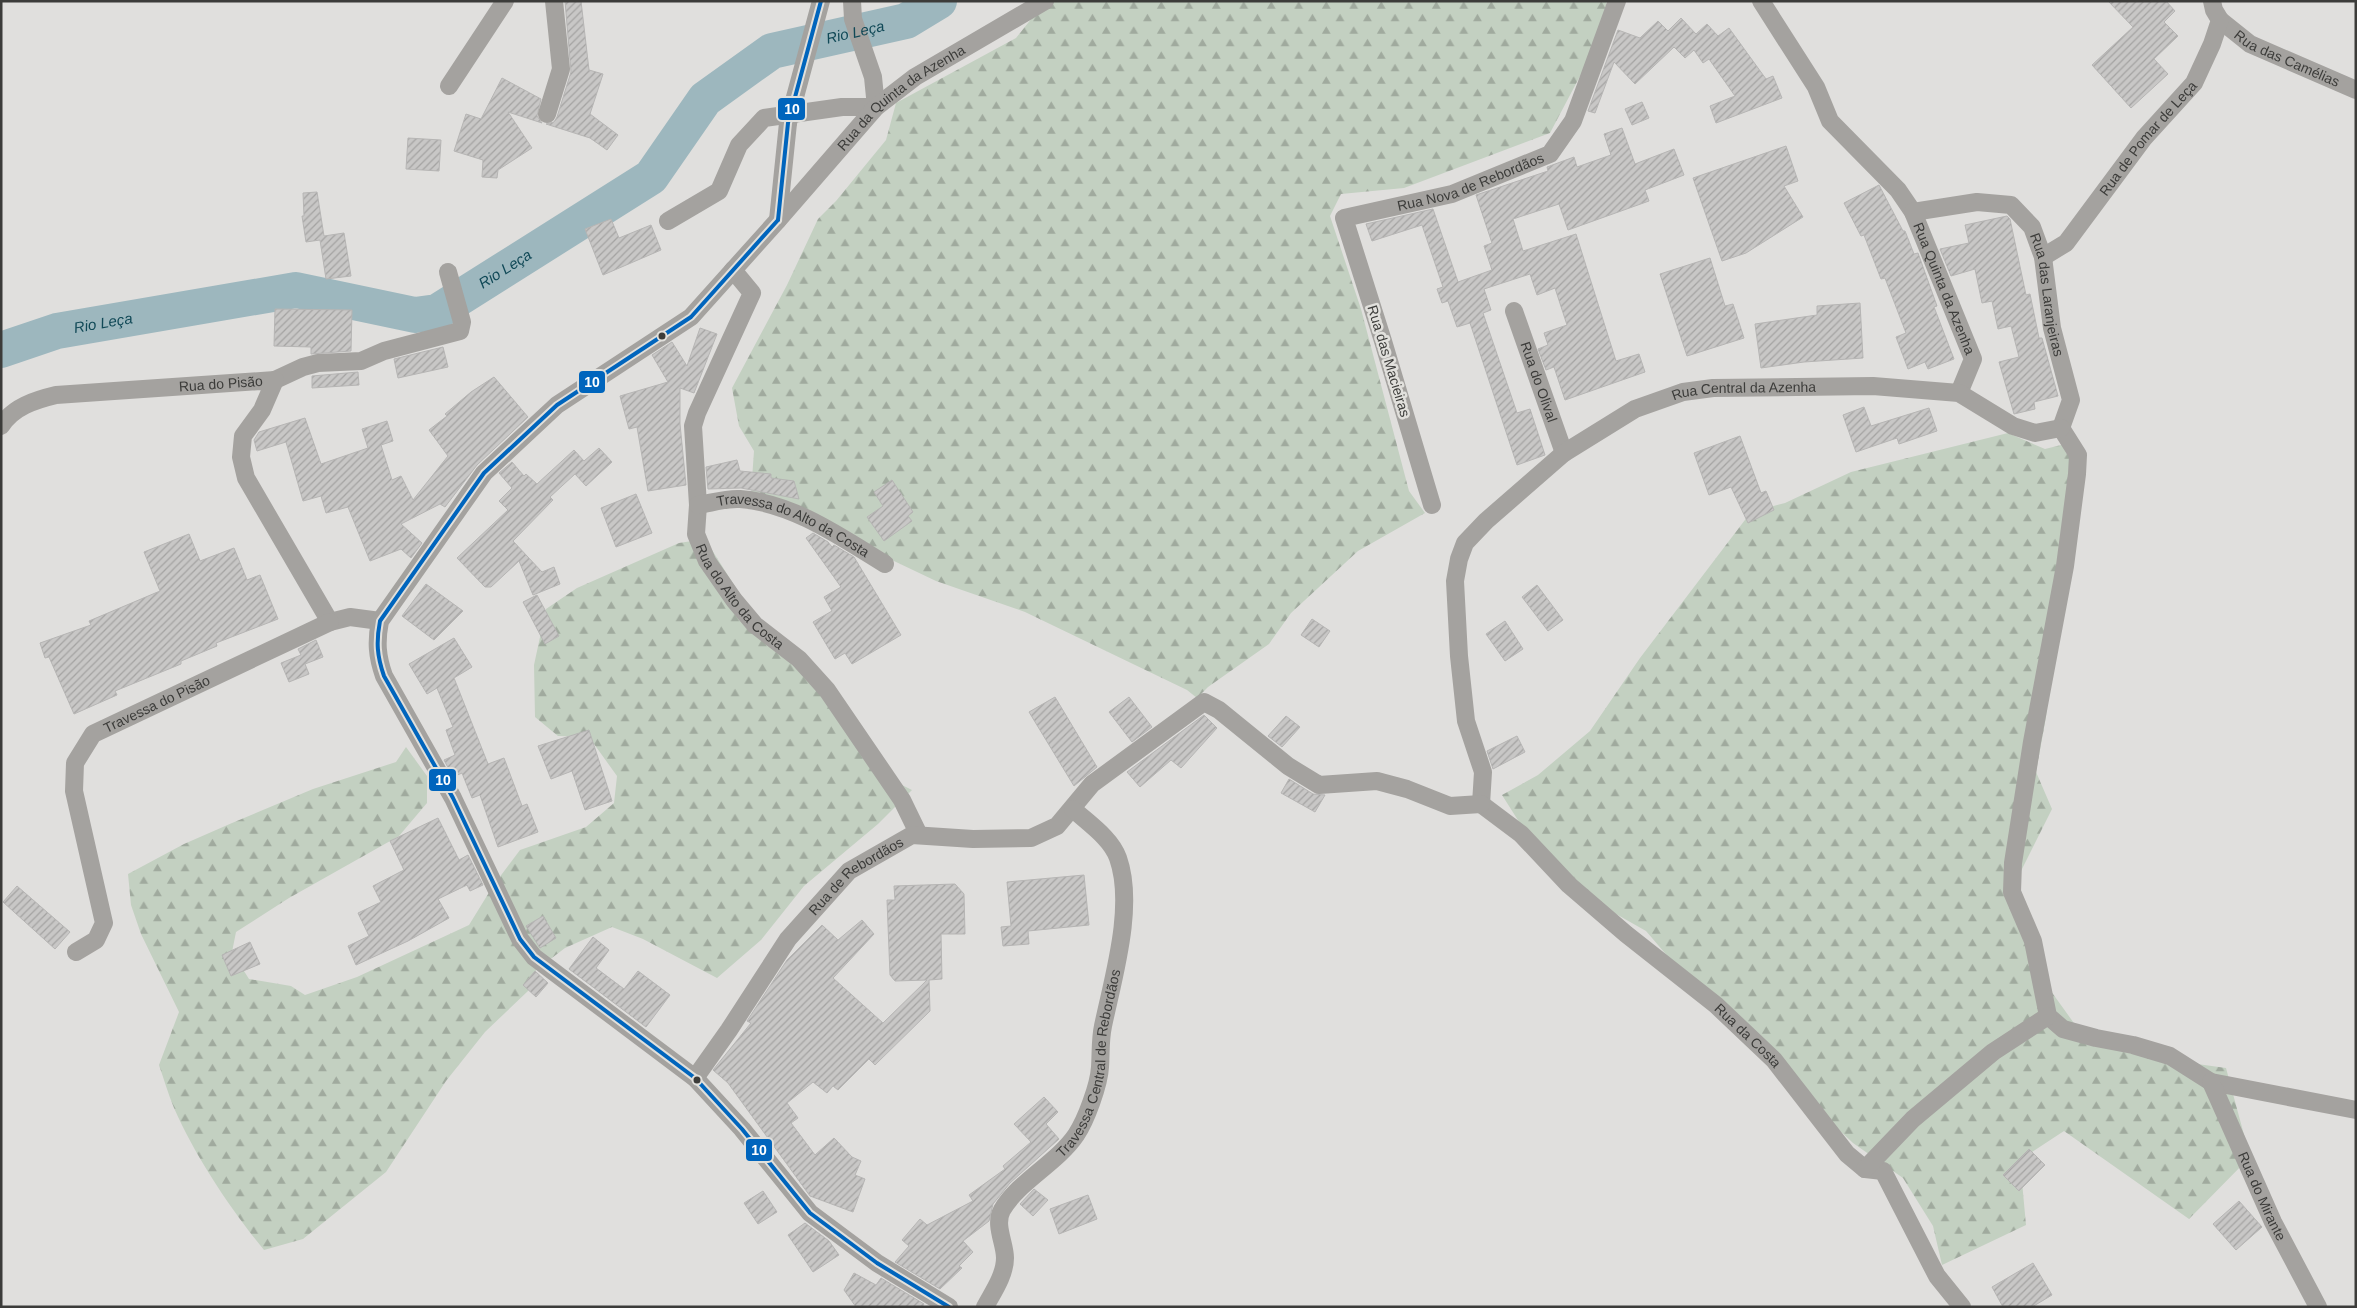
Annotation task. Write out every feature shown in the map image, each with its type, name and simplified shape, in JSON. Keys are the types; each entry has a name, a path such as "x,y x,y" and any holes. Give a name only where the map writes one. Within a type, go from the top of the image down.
{"street":[{"path":"449,86 505,1"},
{"path":"547,114 561,69 554,1"},
{"path":"778,220 788,123 822,1"},
{"path":"668,221 719,191 738,145 764,118 842,107 876,107 873,77 853,19 852,1"},
{"name":"Rua da Quinta da Azenha","path":"380,621 484,473 557,405 691,317 876,107 915,77 1045,1"},
{"name":"Rua Nova de Rebordãos","path":"1344,218 1452,194 1550,154 1573,121 1617,1"},
{"path":"1761,1 1816,87 1830,121 1898,190 1913,212"},
{"path":"2212,1 2214,10 2220,20"},
{"name":"Rua das Camélias","path":"2220,20 2250,44 2356,90"},
{"name":"Rua de Pomar de Leça","path":"2043,257 2066,243 2144,138 2194,83 2212,44 2220,20"},
{"name":"Rua das Laranjeiras","path":"1913,212 1977,202 2011,205 2032,227 2043,257 2052,328 2071,400 2061,428"},
{"name":"Rua Quinta da Azenha","path":"1913,212 1973,359 1959,393"},
{"name":"Rua das Macieiras","path":"1344,218 1432,505"},
{"name":"Rua do Alto da Costa","path":"733,270 752,293 696,413 693,426 698,505 696,534 707,561 734,600 755,625 799,659 827,690 902,800 919,835"},
{"path":"276,380 303,366 318,363 361,361 384,351 460,331 462,322 448,272"},
{"name":"Rua do Olival","path":"1514,311 1564,453"},
{"name":"Rua do Pisão","path":"1,426 18,408 36,400 56,395 276,380 262,410 242,436 241,457 244,471 254,495 330,622"},
{"name":"Rua Central da Azenha","path":"1481,804 1483,772 1466,721 1455,604 1455,581 1465,543 1486,521 1564,453 1635,409 1683,392 1713,388 1872,386 1959,393 2013,426 2035,433 2061,428"},
{"path":"2061,428 2078,456 2077,474 2066,566 2030,752 2014,863 2012,892 2033,941 2048,1016 2063,1029 2133,1045 2170,1056 2211,1082 2356,1110"},
{"name":"Travessa do Alto da Costa","path":"698,505 738,498 774,506 820,525 885,564"},
{"path":"330,622 350,617 380,621 376,642 378,659 384,676 453,798 520,940 545,967 695,1078 742,1129 810,1213 877,1262 949,1307"},
{"name":"Travessa do Pisão","path":"76,952 96,940 104,924 74,791 75,763 93,734 330,622"},
{"name":"Rua de Rebordãos","path":"695,1078 729,1030 788,939 849,870 912,835 973,839 1031,838 1057,826 1092,784 1204,702 1219,710 1288,766 1319,785 1377,781 1407,789 1450,806 1481,804"},
{"name":"Rua da Costa","path":"1481,804 1521,834 1576,891 1716,1005 1774,1060 1847,1154 1865,1169 1883,1171 1937,1276 1962,1307"},
{"name":"Travessa Central de Rebordãos","path":"986,1307 1004,1269 1005,1257 999,1227 1001,1211 1017,1192 1044,1168 1077,1133 1095,1089 1100,1069 1100,1045 1119,957 1124,894 1118,858 1105,838 1072,809"},
{"path":"1865,1169 1913,1118 1993,1052 2048,1016"},
{"name":"Rua do Mirante","path":"2211,1082 2273,1222 2318,1307"}],"green space":[{"path":"1052,1 1607,1 1598,42 1550,133 1404,188 1341,194 1330,216 1361,309 1409,491 1425,513 1358,551 1291,613 1269,644 1208,687 1197,698 1187,690 1025,612 936,581 751,493 754,451 739,426 732,388 787,285 818,219 836,201 886,140 896,103 1016,38 1040,8"},
{"path":"2008,433 2045,449 2073,442 2046,717 2036,772 2052,809 2011,891 2048,987 2076,1026 2176,1061 2226,1068 2250,1157 2189,1219 2064,1131 2020,1160 2026,1225 1942,1265 1933,1226 1903,1178 1853,1143 1785,1079 1700,994 1646,931 1586,897 1521,825 1502,795 1538,775 1590,731 1640,658 1751,512 1785,503 1851,472"},
{"path":"705,539 770,642 833,705 902,785 912,790 878,824 804,886 761,940 717,978 643,939 612,927 565,948 536,970 528,991 485,1032 446,1081 386,1172 303,1239 264,1250 239,1218 203,1163 192,1145 170,1097 159,1065 179,1012 141,934 131,905 128,874 184,844 313,789 396,762 406,747 427,776 427,803 399,836 289,898 236,932 232,952 249,979 291,986 305,995 357,977 469,925 493,886 520,850 586,827 614,803 617,776 589,737 558,736 535,717 534,665 546,609 577,588 679,543"}],"building":[{"path":"565,1 581,1 589,70 603,74 590,114 618,135 607,150 590,138 546,124 554,122 557,117 571,72"},
{"path":"2108,1 2166,1 2175,11 2164,22 2178,36 2154,59 2168,74 2131,108 2092,65 2133,27"},
{"path":"1681,18 1696,34 1707,24 1718,36 1729,28 1766,79 1773,76 1782,98 1716,123 1710,106 1735,96 1709,59 1703,63 1694,50 1685,58 1674,47 1635,84 1614,62 1595,113 1588,111 1618,30 1640,38 1658,21 1668,31"},
{"path":"502,78 541,99 537,116 542,123 508,112 532,148 498,170 497,178 482,177 483,160 454,151 466,114 481,119"},
{"path":"1642,102 1649,118 1632,125 1625,109"},
{"path":"1622,128 1635,164 1674,149 1684,175 1645,190 1649,201 1568,230 1559,204 1513,219 1523,251 1576,234 1616,361 1639,354 1645,372 1565,400 1554,367 1546,370 1538,349 1548,345 1544,333 1567,325 1555,288 1537,295 1530,274 1484,289 1491,310 1483,313 1517,413 1530,409 1545,455 1517,465 1470,323 1457,327 1448,301 1442,303 1437,289 1443,287 1422,225 1372,241 1366,224 1433,209 1458,282 1492,270 1484,246 1492,243 1476,195 1548,171 1547,167 1574,157 1577,167 1611,155 1604,134"},
{"path":"408,138 441,140 439,171 406,169"},
{"path":"1786,146 1798,181 1784,186 1803,217 1746,253 1722,261 1693,178"},
{"path":"1879,185 1903,231 1905,231 1914,254 1918,253 1937,306 1934,307 1954,359 1928,369 1925,362 1908,369 1896,337 1906,333 1885,278 1881,279 1864,235 1861,236 1844,203"},
{"path":"317,192 324,236 344,233 351,276 326,279 320,240 306,242 302,216 304,216 303,193"},
{"path":"2007,216 2010,219 2026,295 2030,294 2039,338 2042,338 2058,396 2034,402 2035,409 2014,414 1999,362 2019,357 2011,326 1998,329 1992,301 1982,303 1975,269 1951,276 1940,249 1969,243 1965,225"},
{"path":"611,219 619,238 651,225 661,250 603,275 585,229"},
{"path":"1710,258 1725,306 1733,304 1744,338 1687,356 1660,274"},
{"path":"1860,303 1863,358 1804,362 1761,368 1755,324 1817,315 1817,306"},
{"path":"275,309 352,310 351,351 311,354 311,347 274,346"},
{"path":"700,328 717,334 694,393 680,388 680,424 686,485 648,491 637,427 629,429 620,396 668,382 652,355 672,342 687,366"},
{"path":"443,347 448,367 398,378 394,359"},
{"path":"358,372 359,385 312,388 312,376"},
{"path":"494,377 528,417 477,465 445,507 440,504 401,524 422,543 411,558 401,549 370,561 348,507 326,513 321,496 303,501 286,442 257,451 254,440 259,432 305,418 321,464 368,448 362,429 387,421 393,441 381,445 392,480 401,476 413,500 448,456 429,430 447,416 445,414 471,392"},
{"path":"1864,407 1871,426 1929,408 1937,431 1899,444 1897,438 1856,452 1843,415"},
{"path":"1740,436 1761,493 1766,491 1774,510 1748,523 1731,487 1709,495 1694,453"},
{"path":"599,448 612,462 586,486 575,474 550,497 553,500 513,541 542,572 554,567 560,584 533,595 519,561 491,587 485,587 457,558 508,510 499,501 512,488 499,473 512,462 524,476 526,474 537,484 574,450 584,461"},
{"path":"737,460 740,471 771,474 771,478 794,481 799,499 741,488 708,489 706,467"},
{"path":"892,480 913,512 908,516 912,521 884,541 867,517 883,506 874,492"},
{"path":"636,494 652,533 616,547 601,508"},
{"path":"813,533 828,542 832,547 834,545 854,557 901,635 852,664 845,653 835,659 813,622 832,611 824,597 841,587 806,538"},
{"path":"189,534 200,561 234,548 247,580 260,575 278,619 216,643 217,646 181,661 181,664 115,691 117,695 74,714 49,657 45,658 40,643 91,625 89,621 160,591 144,552"},
{"path":"426,584 463,611 434,640 402,616"},
{"path":"1537,585 1563,620 1548,631 1522,597"},
{"path":"537,595 559,636 545,644 523,602"},
{"path":"1312,619 1330,631 1319,647 1301,635"},
{"path":"1505,621 1523,649 1505,661 1486,634"},
{"path":"454,638 472,667 454,678 488,764 504,758 522,806 527,804 538,832 498,847 480,795 472,798 462,773 453,777 444,760 455,755 446,730 453,727 437,688 427,694 409,664"},
{"path":"316,640 323,657 305,664 309,674 289,682 281,663 301,655 298,649"},
{"path":"1055,697 1097,767 1074,786 1029,712"},
{"path":"1129,697 1152,727 1132,742 1109,712"},
{"path":"1204,715 1217,728 1181,768 1171,760 1140,787 1127,772"},
{"path":"1286,716 1300,727 1282,747 1268,736"},
{"path":"589,730 612,801 585,810 572,771 551,779 538,746"},
{"path":"1517,736 1525,752 1493,769 1487,751"},
{"path":"1289,779 1313,794 1325,795 1315,812 1281,793"},
{"path":"438,818 459,860 468,855 483,885 470,891 467,885 438,899 449,918 408,941 356,965 348,946 369,936 358,913 381,902 373,886 404,870 390,841"},
{"path":"1084,875 1089,925 1028,931 1029,944 1003,946 1001,927 1011,926 1007,882"},
{"path":"955,884 964,894 965,934 941,934 942,979 929,980 930,1011 875,1065 869,1059 838,1090 833,1086 827,1093 813,1082 787,1103 798,1118 791,1123 815,1155 834,1138 852,1157 861,1161 855,1175 865,1179 853,1212 810,1196 728,1083 713,1070 751,1023 747,1021 787,960 822,925 838,940 862,920 874,934 833,978 883,1023 927,980 895,981 890,975 887,900 895,900 894,886"},
{"path":"17,886 70,932 55,949 3,902"},
{"path":"543,916 556,938 540,948 526,926"},
{"path":"593,937 609,950 596,968 624,989 638,971 670,995 646,1027 569,969"},
{"path":"250,942 260,964 231,976 222,955"},
{"path":"535,971 548,983 536,997 523,985"},
{"path":"1044,1097 1058,1112 1046,1124 1059,1139 1010,1183 993,1204 989,1221 963,1241 973,1252 959,1266 962,1268 940,1289 895,1262 909,1246 902,1240 920,1219 927,1225 973,1201 969,1195 1005,1169 1003,1166 1031,1142 1014,1124"},
{"path":"2029,1149 2045,1165 2019,1191 2003,1175"},
{"path":"1034,1189 1048,1200 1033,1216 1020,1204"},
{"path":"763,1191 777,1212 758,1224 744,1203"},
{"path":"1088,1195 1097,1219 1059,1234 1050,1209"},
{"path":"2239,1201 2262,1227 2236,1250 2213,1224"},
{"path":"805,1223 829,1241 839,1255 813,1272 788,1235"},
{"path":"2033,1263 2052,1295 2032,1307 2003,1307 1992,1287"},
{"path":"854,1273 876,1285 881,1278 924,1304 922,1307 856,1307 844,1290"}],"waterway":[{"name":"Rio Leça","path":"1,350 57,331 296,290 415,315 437,312 651,177 705,99 772,51 906,21 939,1"}],"transit line":[{"name":"10","path":"778,220 788,123 821,1"},
{"name":"10","path":"778,220 691,317 557,405 484,473 380,621 378,636 380,662 384,676 453,798 520,939 534,957 695,1078 742,1129 810,1213 877,1263 949,1307"}]}
